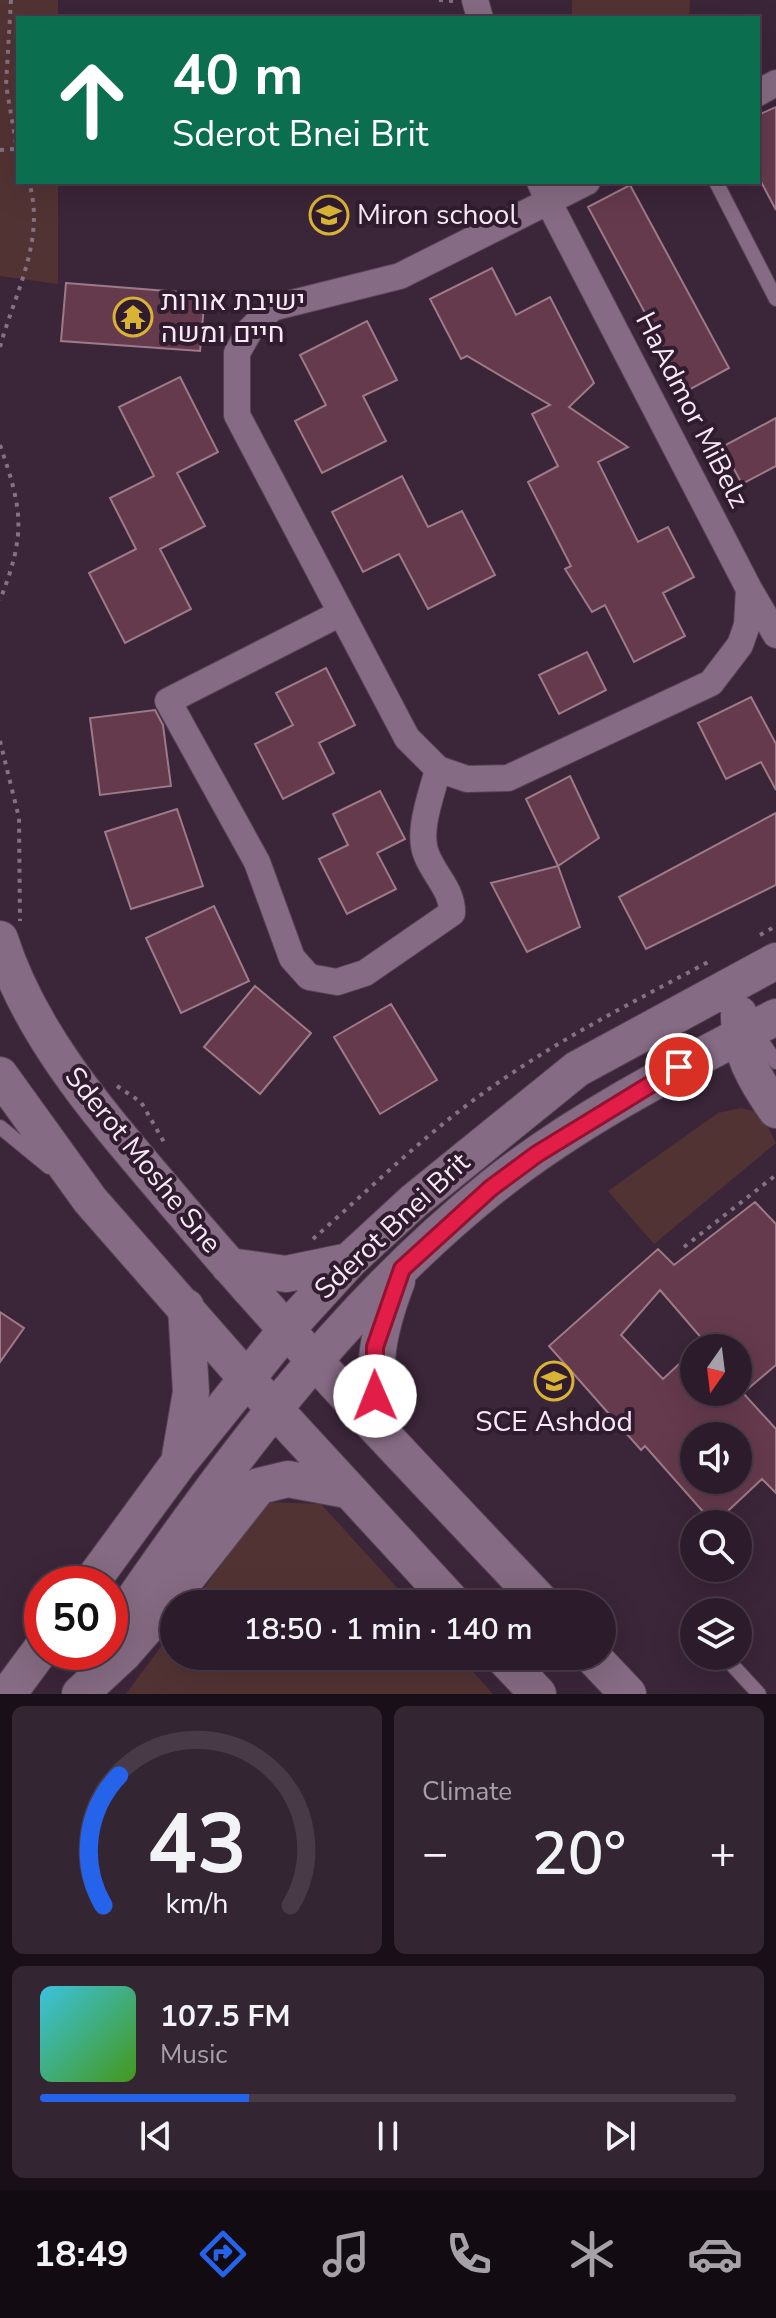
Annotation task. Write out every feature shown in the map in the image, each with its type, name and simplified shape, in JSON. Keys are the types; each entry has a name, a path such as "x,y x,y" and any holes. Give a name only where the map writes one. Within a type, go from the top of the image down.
{"main road":[{"name":"Sderot Moshe Sne","path":"10,932 47,1041 109,1124 286,1330 530,1590"},
{"name":"Sderot Bnei Brit","path":"128,1610 276,1410 315,1362 402,1269 481,1197 537,1154 660,1078 756,1012 776,961"},
{"path":"756,1012 755,1079 776,1110"},
{"name":"Sderot Bnei Brit","path":"103,1566 178,1464 286,1330 350,1260 453,1167 577,1069 756,1012"},
{"path":"0,1075 90,1200 246,1378 441,1590"},
{"path":"229,1266 286,1274 326,1268 350,1260"},
{"path":"381,1432 375,1396 375,1347 402,1269"},
{"path":"178,1464 191,1392 186,1307"},
{"path":"80,1694 104,1674 159,1613 259,1486 288,1479 347,1490"},
{"path":"8,1694 26,1670"},
{"path":"69,1694 85,1670"},
{"path":"515,1670 538,1694"},
{"path":"605,1670 628,1694"}],"street":[{"path":"578,184 544,192 400,276 272,308 250,330 237,353 237,415 407,738 438,769 467,779 508,778 692,695 724,670 740,645 747,625 749,589"},
{"name":"HaAdmor MiBelz","path":"544,192 749,589 776,635"},
{"path":"341,613 168,701 257,862 292,958 309,977 337,982 365,973 452,913 452,901 425,853 424,827 438,769"}],"lane":[{"path":"717,184 776,299"},
{"path":"756,1012 776,1062"},
{"path":"0,1127 90,1200"},
{"path":"737,1670 759,1694"}],"path":[{"path":"0,150 15,149 6,85 11,0"},
{"path":"0,347 29,265 35,225 29,184"},
{"path":"0,445 18,495 20,533 16,560 0,600"},
{"path":"0,741 19,818 10,932"},
{"path":"115,1085 141,1102 165,1143"},
{"path":"684,1247 776,1175"}],"shaded area":[{"path":"0,0 58,0 58,16 16,16 16,184 58,184 58,284 0,276"},
{"path":"572,0 690,0 689,16 572,16"},
{"path":"741,1108 761,1113 776,1143 654,1244 608,1191 718,1113"},
{"path":"268,1502 321,1504 399,1590 202,1590"},
{"path":"160,1648 160,1670 472,1670 493,1694 126,1694"}],"building":[{"path":"776,107 776,210 760,180 760,114"},
{"path":"630,185 729,368 687,391 588,207"},
{"path":"492,268 516,315 550,297 594,383 569,407 628,447 598,462 638,542 668,527 694,577 663,593 685,636 634,662 605,605 592,612 565,569 571,566 528,482 558,466 532,414 550,405 467,356 461,359 430,299"},
{"name":"ישיבת אורות חיים ומשה","path":"66,283 205,294 200,351 61,341"},
{"path":"367,321 397,380 363,396 386,441 322,473 295,421 326,405 300,355"},
{"path":"180,377 218,452 177,473 205,526 160,549 191,609 125,643 89,573 136,549 110,498 154,476 119,407"},
{"path":"776,418 776,466 742,484 722,447"},
{"path":"402,476 428,527 462,511 495,575 428,609 399,554 363,572 332,512"},
{"path":"587,652 606,690 559,714 539,675"},
{"path":"326,668 355,725 319,743 334,773 283,799 255,744 293,725 276,693"},
{"path":"751,697 776,744 776,790 761,762 726,779 698,723"},
{"path":"155,710 163,725 171,786 100,795 90,718"},
{"path":"570,776 599,838 558,866 526,799"},
{"path":"380,791 405,839 377,853 396,889 347,914 319,859 348,845 333,814"},
{"path":"177,809 203,886 131,909 105,832"},
{"path":"776,813 776,885 646,949 619,897"},
{"path":"558,866 580,927 527,952 491,883"},
{"path":"214,906 249,981 181,1013 146,938"},
{"path":"255,986 311,1033 260,1094 204,1047"},
{"path":"391,1004 437,1080 380,1114 334,1037"},
{"path":"755,1202 776,1224 776,1365 752,1385 752,1334 698,1334 660,1290 621,1335 663,1379 680,1363 680,1406 752,1406 752,1403 776,1429 776,1493 762,1479 752,1488 752,1422 680,1422 680,1486 645,1446 641,1450 549,1346 658,1249 674,1265"},
{"path":"0,1312 24,1328 0,1362"},
{"path":"687,1494 746,1494 729,1510 702,1510"}],"place":[{"name":"Miron school","path":"329,215"},
{"name":"ישיבת אורות חיים ומשה","path":"133,317"},
{"name":"SCE Ashdod","path":"554,1381"}],"route":[{"path":"375,1396 375,1347 380,1324 402,1269 491,1188 537,1154 679,1067"}]}
